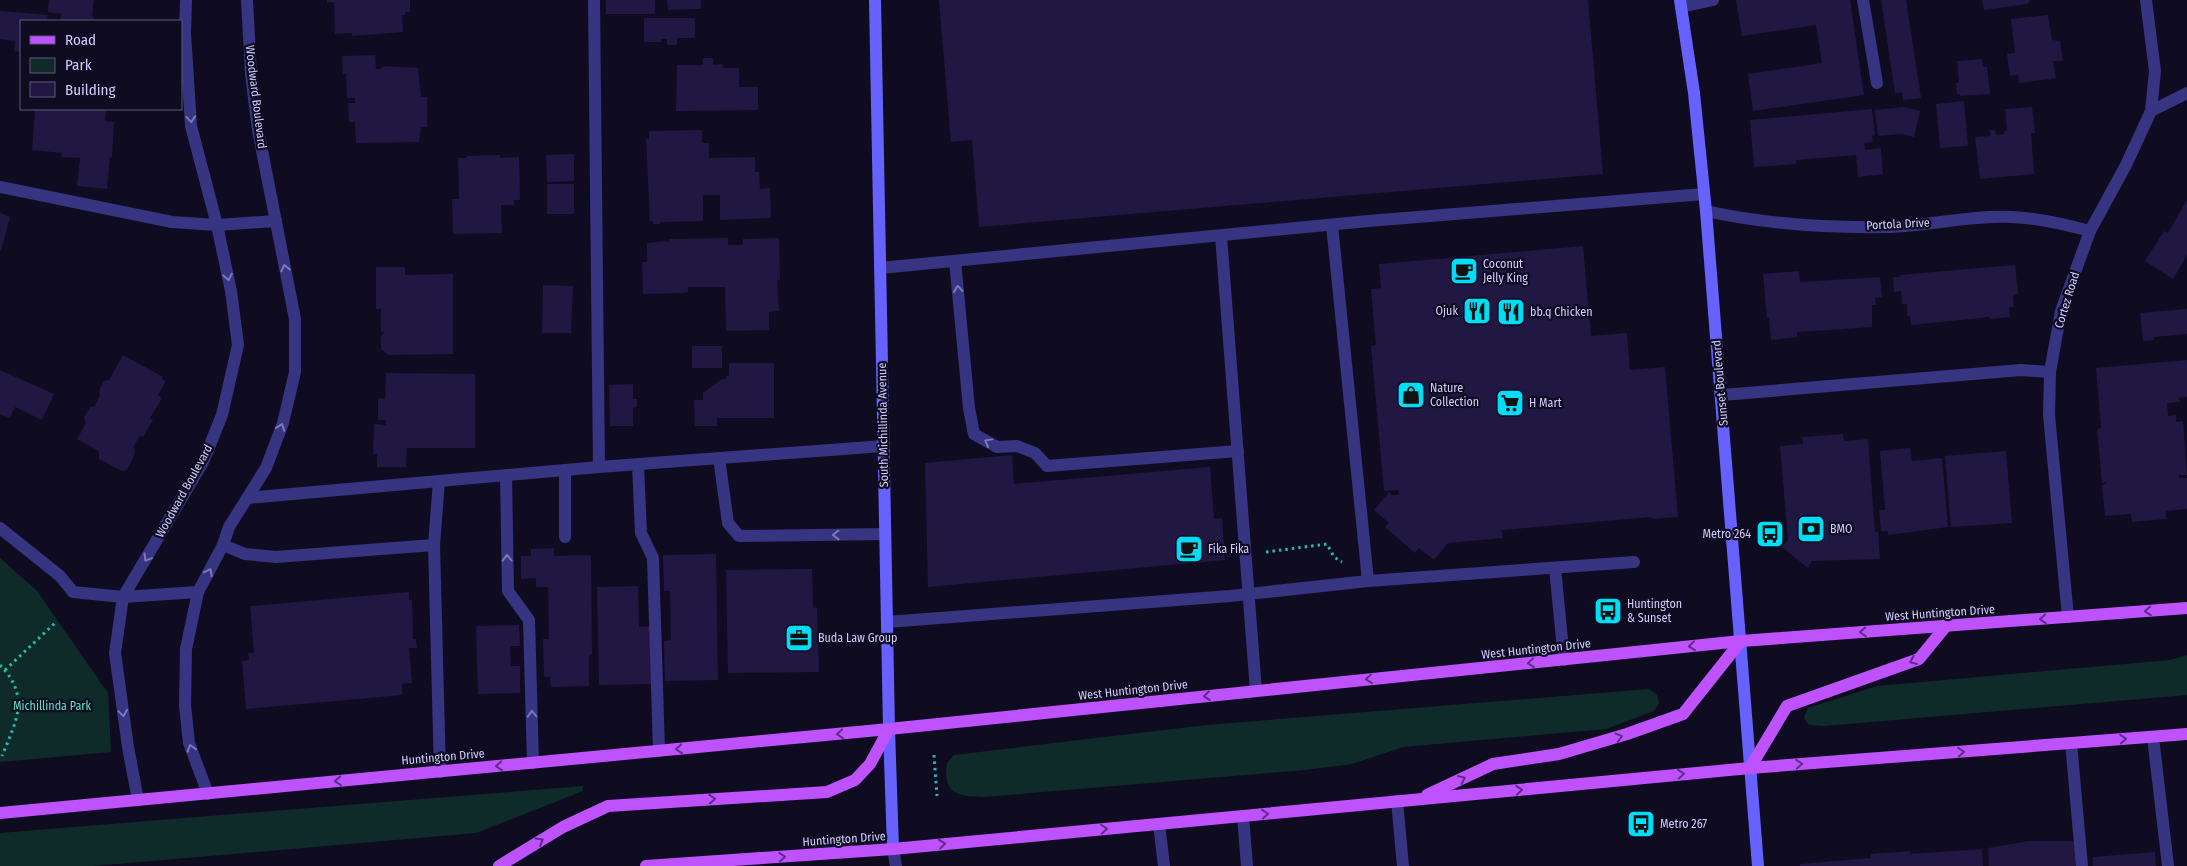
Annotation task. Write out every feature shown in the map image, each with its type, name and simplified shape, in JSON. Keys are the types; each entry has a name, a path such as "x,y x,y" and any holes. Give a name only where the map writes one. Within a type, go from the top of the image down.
{"main road":[{"name":"South Michillinda Avenue","path":"875,0 893,849"},
{"name":"Sunset Boulevard","path":"1680,4 1694,93 1706,211 1758,866"},
{"name":"West Huntington Drive","path":"889,729 1741,641 2187,608"},
{"path":"1750,768 1787,706 1919,659 1946,626"},
{"path":"1418,799 1493,764 1559,754 1627,734 1683,714 1741,641"},
{"path":"499,866 563,827 608,806 827,792 855,780 870,764 889,729"},
{"name":"Huntington Drive","path":"0,813 889,729"},
{"path":"893,849 1750,768 2187,734"},
{"name":"Huntington Drive","path":"646,866 893,849"}],"street":[{"name":"Woodward Boulevard","path":"138,800 128,747 115,653 123,597 203,462 222,415 238,345 218,225 191,126 186,0"},
{"name":"Woodward Boulevard","path":"208,794 189,743 186,705 186,649 198,592 223,545 229,527 266,468 283,423 295,372 295,319 258,130 251,74 247,0"},
{"path":"594,0 599,467"},
{"path":"1680,4 1713,0"},
{"path":"1863,0 1877,84"},
{"name":"Cortez Road","path":"2068,617 2049,415 2050,372 2060,312 2090,231 2152,111 2155,71 2146,0"},
{"path":"2152,111 2187,93"},
{"path":"0,187 172,222 218,225 276,220"},
{"path":"880,268 1704,194"},
{"name":"Portola Drive","path":"1706,211 1749,220 1814,225 1888,227 2011,217 2056,222 2090,231"},
{"path":"1332,226 1368,581"},
{"path":"1221,236 1256,691"},
{"path":"955,261 974,434 996,447 1017,446 1034,453 1047,466 1238,451"},
{"path":"1722,395 2021,370 2050,372"},
{"path":"247,498 599,467 884,446"},
{"path":"719,458 728,523 740,536 885,534"},
{"path":"638,464 641,533 653,558 659,750"},
{"path":"565,470 566,537"},
{"path":"506,476 508,591 529,620 533,763"},
{"path":"439,481 434,545 440,772"},
{"path":"0,528 60,576 73,592 123,597 198,592"},
{"path":"223,545 245,554 276,557 434,545"},
{"path":"887,622 1248,595 1368,581 1634,562"},
{"path":"1555,568 1564,660"},
{"path":"2153,737 2168,866"},
{"path":"2071,743 2082,866"},
{"path":"1397,801 1403,866"},
{"path":"1243,816 1247,866"},
{"path":"1159,824 1164,866"},
{"path":"893,849 896,866"}],"path":[{"path":"1265,552 1327,544 1334,557 1342,562"},
{"path":"6,670 55,623"},
{"path":"0,665 10,676 20,702 16,722 2,756"},
{"path":"934,755 937,796"}],"green space":[{"name":"Michillinda Park","path":"0,558 37,591 108,693 111,752 0,762"},
{"path":"2187,655 2187,695 1824,726 1809,725 1804,718 1808,708 1877,686 2170,660"},
{"path":"1649,689 1657,695 1659,703 1654,711 1606,729 1403,747 1352,764 1305,770 984,797 967,796 954,792 947,781 947,763 954,755 1206,725"},
{"path":"583,786 583,791 476,833 93,866 0,866 0,833"}],"building":[{"path":"49,0 94,0 92,17 94,20 60,20 61,14 48,12"},
{"path":"327,0 410,0 410,12 405,12 405,15 402,15 403,32 352,36 352,33 335,34 334,2 327,3"},
{"path":"606,0 655,0 655,14 606,14"},
{"path":"667,0 701,0 701,9 668,10"},
{"path":"939,0 1588,0 1603,174 979,227 972,140 951,142"},
{"path":"1736,0 1850,0 1864,95 1753,111 1748,74 1822,63 1816,25 1742,36"},
{"path":"1881,0 1906,0 1921,98 1903,100 1902,92 1895,93"},
{"path":"1982,0 2030,0 2027,4 1984,10"},
{"path":"0,11 48,15 47,20 20,20 20,52 14,51 15,41 0,39"},
{"path":"2048,15 2052,40 2060,41 2063,61 2053,61 2056,78 2019,83 2018,75 2010,76 2007,54 2015,53 2011,19"},
{"path":"644,18 695,18 695,38 677,38 677,45 667,45 667,39 661,39 661,42 644,42"},
{"path":"375,55 376,69 381,69 383,66 418,68 421,97 427,97 427,127 421,127 419,142 356,143 355,122 349,122 348,103 355,103 355,98 347,98 346,74 343,74 342,56"},
{"path":"703,58 713,58 713,65 722,64 723,68 739,68 739,87 758,87 758,110 676,111 677,65 703,65"},
{"path":"1982,59 1983,67 1987,67 1990,94 1960,96 1960,94 1957,94 1956,83 1959,83 1957,61"},
{"path":"1964,101 1968,146 1940,148 1936,104"},
{"path":"1904,107 1920,111 1914,137 1901,134 1878,136 1875,110"},
{"path":"2032,107 2035,133 2031,133 2034,174 1980,179 1975,137 1990,136 1990,130 1995,130 1996,135 2004,134 2004,131 2007,131 2005,109"},
{"path":"1872,109 1875,135 1872,136 1873,142 1864,143 1865,150 1881,148 1883,174 1858,177 1856,155 1796,160 1796,164 1754,167 1750,120"},
{"path":"35,110 106,110 105,121 114,122 112,157 110,157 107,189 77,186 80,158 61,157 62,153 32,150"},
{"path":"702,130 702,143 709,143 709,158 755,157 755,172 759,172 760,189 770,188 771,218 720,220 720,195 703,195 703,221 660,222 660,224 653,224 653,221 650,221 646,139 649,139 649,131"},
{"path":"574,154 574,181 547,182 546,155"},
{"path":"500,155 500,158 519,157 520,200 514,200 514,205 501,205 502,233 453,234 452,199 459,199 458,158"},
{"path":"547,184 574,184 574,214 547,214"},
{"path":"2187,200 2187,255 2173,279 2145,261 2164,231 2168,233"},
{"path":"0,213 10,217 1,250 0,250"},
{"path":"728,238 728,245 743,245 743,239 779,238 780,280 777,280 779,311 769,312 769,330 726,331 725,287 688,287 688,292 683,293 643,294 642,262 647,262 647,243 669,242 669,239"},
{"path":"1583,246 1591,336 1627,333 1630,370 1665,367 1678,517 1652,519 1651,517 1502,530 1503,538 1448,543 1434,560 1419,548 1415,553 1385,527 1389,523 1374,510 1389,492 1392,495 1399,495 1398,490 1384,491 1371,346 1376,345 1371,289 1381,288 1379,264"},
{"path":"2015,265 2018,294 2013,295 2014,307 2009,307 2010,317 1990,319 1990,317 1911,325 1910,316 1907,316 1907,304 1902,304 1901,291 1894,292 1893,277 1900,277 1899,275"},
{"path":"376,267 405,267 405,275 453,274 453,354 389,355 381,349 381,336 385,332 381,332 381,309 376,309"},
{"path":"1799,271 1800,282 1880,277 1882,297 1875,298 1876,305 1872,305 1872,327 1797,332 1797,337 1771,340 1763,274"},
{"path":"543,285 573,286 571,333 542,333"},
{"path":"2187,309 2187,334 2154,337 2154,340 2143,341 2140,313"},
{"path":"692,346 722,346 722,368 692,368"},
{"path":"123,355 163,377 162,379 166,381 158,395 162,398 150,418 153,420 143,437 140,435 133,448 135,449 134,456 127,470 122,471 99,459 99,451 77,439 86,423 84,418 90,407 95,406 104,381 109,380"},
{"path":"2187,360 2187,397 2179,398 2180,402 2167,403 2168,416 2176,415 2176,422 2183,421 2187,475 2179,475 2179,478 2187,478 2187,509 2166,511 2166,519 2132,522 2131,514 2105,516 2102,485 2106,484 2106,482 2102,483 2097,429 2101,428 2096,368"},
{"path":"729,363 774,363 774,418 717,418 717,426 695,426 694,400 703,400 703,393 722,379 726,379 726,376 729,376"},
{"path":"0,370 54,394 42,420 15,407 10,418 0,414"},
{"path":"386,373 475,374 475,448 407,448 406,467 377,467 377,454 373,454 374,424 386,425 386,420 378,420 378,398 385,399"},
{"path":"633,384 633,399 637,399 637,407 633,408 633,426 610,426 609,385"},
{"path":"1843,434 1844,441 1868,439 1875,532 1878,532 1880,559 1812,561 1808,568 1782,547 1788,540 1780,446 1803,444 1802,437"},
{"path":"1910,448 1912,461 1942,458 1948,527 1888,535 1888,531 1881,531 1879,510 1885,510 1880,451"},
{"path":"2006,451 2012,523 1951,527 1945,456"},
{"path":"1012,455 1014,484 1210,467 1214,519 1222,518 1225,560 928,587 925,463"},
{"path":"554,548 554,556 591,555 592,654 589,655 589,686 551,687 550,677 544,677 543,639 549,639 548,587 536,587 536,578 521,579 521,556 531,556 531,549"},
{"path":"716,554 718,680 665,681 664,641 671,640 670,591 664,591 663,555"},
{"path":"812,569 813,608 817,607 819,672 728,673 726,570"},
{"path":"638,586 639,627 650,626 651,684 599,685 597,587"},
{"path":"409,592 409,600 412,600 413,639 416,639 417,648 409,648 412,683 402,684 402,695 246,709 242,661 249,660 248,653 254,653 250,606"},
{"path":"519,625 520,646 510,646 511,666 520,666 520,693 478,694 476,626"},
{"path":"2029,841 2077,841 2079,866 1989,866 1988,848"},
{"path":"1982,849 1983,866 1800,866 1800,864 1871,858 1871,854 1910,851 1910,854"},
{"path":"2155,852 2156,866 2093,866 2093,857"}],"place":[{"name":"Coconut Jelly King","path":"1464,271"},
{"name":"Ojuk","path":"1477,311"},
{"name":"bb.q Chicken","path":"1511,312"},
{"name":"Nature Collection","path":"1411,395"},
{"name":"H Mart","path":"1510,403"},
{"name":"BMO","path":"1811,529"},
{"name":"Metro 264","path":"1770,534"},
{"name":"Fika Fika","path":"1189,549"},
{"name":"Huntington & Sunset","path":"1608,611"},
{"name":"Buda Law Group","path":"799,638"},
{"name":"Metro 267","path":"1641,824"}]}
